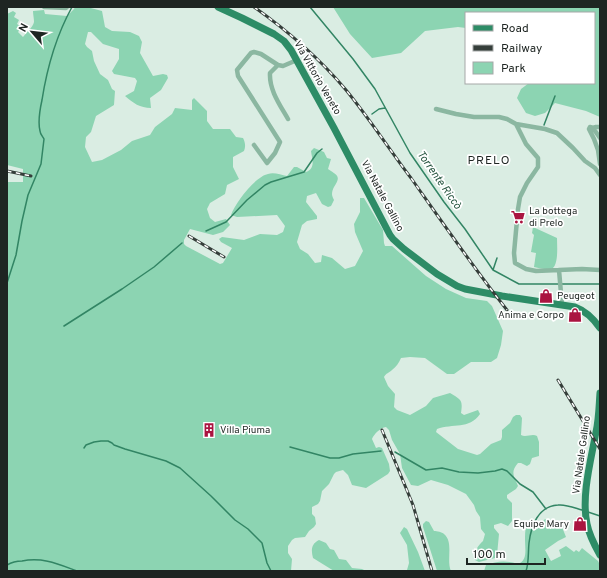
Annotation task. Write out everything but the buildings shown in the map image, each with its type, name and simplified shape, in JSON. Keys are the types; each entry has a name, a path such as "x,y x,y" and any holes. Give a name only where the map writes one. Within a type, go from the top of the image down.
{"main road":[{"name":"Via Vittorio Veneto","path":"218,7 279,37 291,50 334,128"},
{"name":"Via Natale Gallino","path":"334,128 390,235 404,249 437,274 450,283 465,289 574,307 586,312 600,328"},
{"name":"Via Natale Gallino","path":"600,392 600,403 588,475 585,506 587,526 600,555"}],"street":[{"path":"44,7 67,7"},
{"path":"254,145 267,163 275,153 280,142 238,76 237,70 251,53 254,52 261,54 278,65 283,66 296,60"},
{"path":"278,65 270,73 269,81 278,102 288,119"},
{"path":"436,109 474,117 499,116 516,124 545,129 557,133 585,161 595,168 600,176"},
{"path":"516,124 526,144 538,158 538,167 527,182 520,197 514,253 515,263 536,272 559,272 582,269 600,270"},
{"path":"600,127 590,127 589,129 598,150 600,164"},
{"path":"593,128 600,138"},
{"path":"559,272 562,305"}],"green space":[{"path":"75,7 87,7 102,11 105,27 112,31 130,32 139,36 142,42 140,53 153,76 163,74 167,75 168,78 161,90 150,98 151,108 137,105 125,96 134,91 137,81 135,78 114,74 112,71 119,59 119,49 103,44 91,32 88,32 85,44 92,51 94,61 100,74 108,80 112,89 115,91 114,105 96,116 91,132 86,137 85,147 92,162 102,160 121,150 132,141 150,135 155,127 172,114 175,108 192,110 192,100 194,98 207,111 207,121 213,129 230,129 236,137 243,138 244,140 244,151 233,157 233,167 239,179 227,185 225,194 210,203 207,209 210,218 215,222 226,219 230,225 223,232 213,235 190,229 184,240 184,244 186,246 220,264 223,263 232,248 221,242 219,239 222,237 244,240 260,234 277,235 283,232 285,226 277,215 237,217 231,215 246,191 263,176 273,173 287,176 294,167 306,172 309,170 313,163 311,151 314,148 324,152 327,158 331,159 328,169 338,178 332,191 334,200 331,206 328,207 322,204 316,193 307,196 306,202 317,216 317,219 307,221 302,225 297,242 300,249 308,254 315,263 321,262 322,255 332,258 345,269 355,266 363,251 355,232 354,224 360,212 360,198 364,198 383,230 385,246 392,246 426,276 446,289 466,298 487,301 492,306 503,331 497,358 491,362 471,362 454,374 447,374 425,358 401,358 396,366 384,377 388,386 395,394 394,407 397,410 410,415 426,406 433,398 450,393 460,400 462,405 461,413 464,415 478,410 480,414 471,422 437,429 436,432 458,449 477,455 480,454 491,444 501,440 502,430 516,415 520,415 522,418 521,435 537,436 539,442 539,456 532,458 530,464 527,466 518,463 513,472 518,486 507,495 507,498 512,503 512,521 508,526 501,523 494,525 494,528 499,534 497,555 495,558 479,562 473,559 476,549 483,541 485,534 481,529 480,517 466,494 448,485 431,480 418,486 411,485 402,468 400,454 392,440 389,430 386,427 374,435 372,439 376,448 382,448 389,464 390,471 388,474 366,488 352,485 348,475 343,470 334,474 329,484 322,491 318,504 312,507 312,514 315,517 316,524 305,537 295,538 288,546 288,553 292,559 291,571 7,571 7,182 23,182 23,169 7,165 7,14 13,11 16,13 14,17 19,20 17,24 22,27 18,32 23,37 34,22 33,11 44,10 45,14 67,16"},
{"path":"333,7 600,7 600,117 586,111 555,103 545,113 535,116 526,113 517,98 521,89 528,84 595,84 595,12 465,12 465,28 458,27 425,31 401,53 372,58 350,34"},
{"path":"533,227 557,238 556,260 554,267 551,269 534,267 536,253 531,252 534,235 532,233"},
{"path":"545,519 560,522 566,537 545,550 551,561 561,556 559,550 566,546 574,552 576,550 579,552 582,548 598,561 600,571 484,571 486,565 494,563 506,562 518,564 521,562 525,557 526,527 534,524 538,527"},
{"path":"426,521 429,522 434,531 438,531 447,537 449,542 449,562 451,571 437,571 423,527 423,524"},
{"path":"404,527 407,529 418,552 425,571 405,571 407,570 409,563 407,545 400,533"},
{"path":"319,540 326,543 330,549 334,550 339,559 346,560 352,568 366,571 334,571 313,558 312,548 314,543"}],"waterway":[{"path":"7,283 16,255 28,195 41,164 44,139 40,132 39,120 47,76 61,29 72,7"},
{"name":"Torrente Riccò","path":"310,7 353,59 375,89 410,153 493,270 519,284 558,284"},
{"path":"544,125 555,96"},
{"path":"372,114 379,109 385,108"},
{"path":"206,231 226,222 247,200 265,185 304,172 317,153 322,149"},
{"path":"64,326 154,267 182,243"},
{"path":"493,270 497,258"},
{"name":"Torrente Riccò","path":"562,284 600,284"},
{"path":"84,448 86,445 94,442 108,441 114,445 166,461 180,468 235,520 248,529 262,543 267,563 271,571"},
{"path":"290,447 330,458 339,458 353,454 381,451"},
{"path":"395,452 426,470 442,468 459,472 478,473 502,469 507,471 520,484 533,492 546,509"},
{"path":"526,571 532,530 541,513 551,506 558,505 582,510"},
{"path":"588,512 600,516"},
{"path":"7,565 16,561 37,560 50,562 77,571"}],"railway":[{"path":"254,7 303,46 346,90 507,310"},
{"path":"7,171 31,176"},
{"path":"189,236 224,257"},
{"path":"558,380 600,449"},
{"path":"382,430 413,505 432,571"}],"place":[{"name":"La bottega di Prelo","path":"518,217"},
{"name":"Peugeot","path":"546,296"},
{"name":"Anima e Corpo","path":"575,315"},
{"name":"Villa Piuma","path":"209,430"},
{"name":"Equipe Mary","path":"580,524"}],"district":[{"name":"PRELO","path":"489,161"}]}
